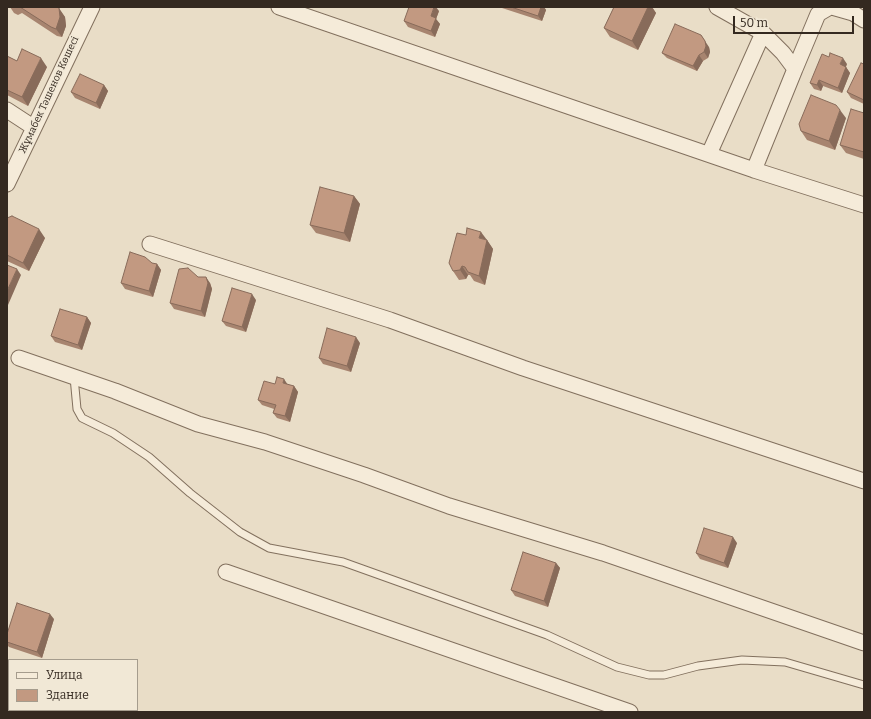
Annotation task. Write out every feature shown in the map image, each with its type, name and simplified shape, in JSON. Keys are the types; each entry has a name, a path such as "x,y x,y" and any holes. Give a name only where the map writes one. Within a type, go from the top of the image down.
{"street":[{"path":"278,7 754,170 864,205"},
{"path":"717,7 763,33 783,52 795,70"},
{"path":"754,170 818,14 831,7 860,13"},
{"name":"Жұмабек Тәшенов Көшесі","path":"7,184 87,9"},
{"path":"709,154 763,33"},
{"path":"7,110 33,127"},
{"path":"150,244 390,320 523,368 864,481"},
{"path":"19,358 74,377 198,424 265,442 364,475 449,506 603,552 864,643"},
{"path":"226,572 630,712"}],"lane":[{"path":"74,377 77,409 82,418 113,433 149,457 190,493 240,532 269,548 343,562 547,634 617,667 649,675 664,675 698,666 742,660 785,662 864,685"}],"building":[{"path":"20,7 59,8 60,17 56,29 51,27"},
{"path":"409,7 434,7 431,16 436,18 431,31 404,21"},
{"path":"511,7 541,7 538,16"},
{"path":"614,7 648,7 632,41 604,28"},
{"path":"675,24 701,35 705,41 706,46 704,52 699,55 693,66 662,53"},
{"path":"22,49 41,58 22,97 7,90 7,56 17,61"},
{"path":"830,53 843,58 840,64 846,67 838,88 819,80 817,85 810,83 822,54 829,57"},
{"path":"861,63 864,64 864,100 847,92"},
{"path":"80,74 104,85 96,103 71,92"},
{"path":"811,95 836,105 840,110 829,141 801,131 799,124"},
{"path":"851,109 864,113 864,152 840,145"},
{"path":"320,187 354,196 344,233 310,225"},
{"path":"12,216 39,229 23,263 7,255 7,218"},
{"path":"467,228 481,232 479,238 487,240 479,276 468,272 465,267 462,266 460,270 453,271 449,263 457,233 466,235"},
{"path":"130,252 145,257 152,263 157,264 149,291 121,283"},
{"path":"7,265 17,269 7,291"},
{"path":"188,268 198,277 206,277 208,283 201,311 170,303 179,269"},
{"path":"232,288 252,294 242,327 222,321"},
{"path":"60,309 87,317 78,345 51,336"},
{"path":"327,328 356,337 347,366 319,358"},
{"path":"277,377 284,379 283,383 294,386 285,416 273,413 276,405 258,400 264,381 275,384"},
{"path":"704,528 733,537 724,563 696,553"},
{"path":"523,552 556,563 544,601 511,590"},
{"path":"17,603 50,614 37,652 7,642 7,634"}]}
